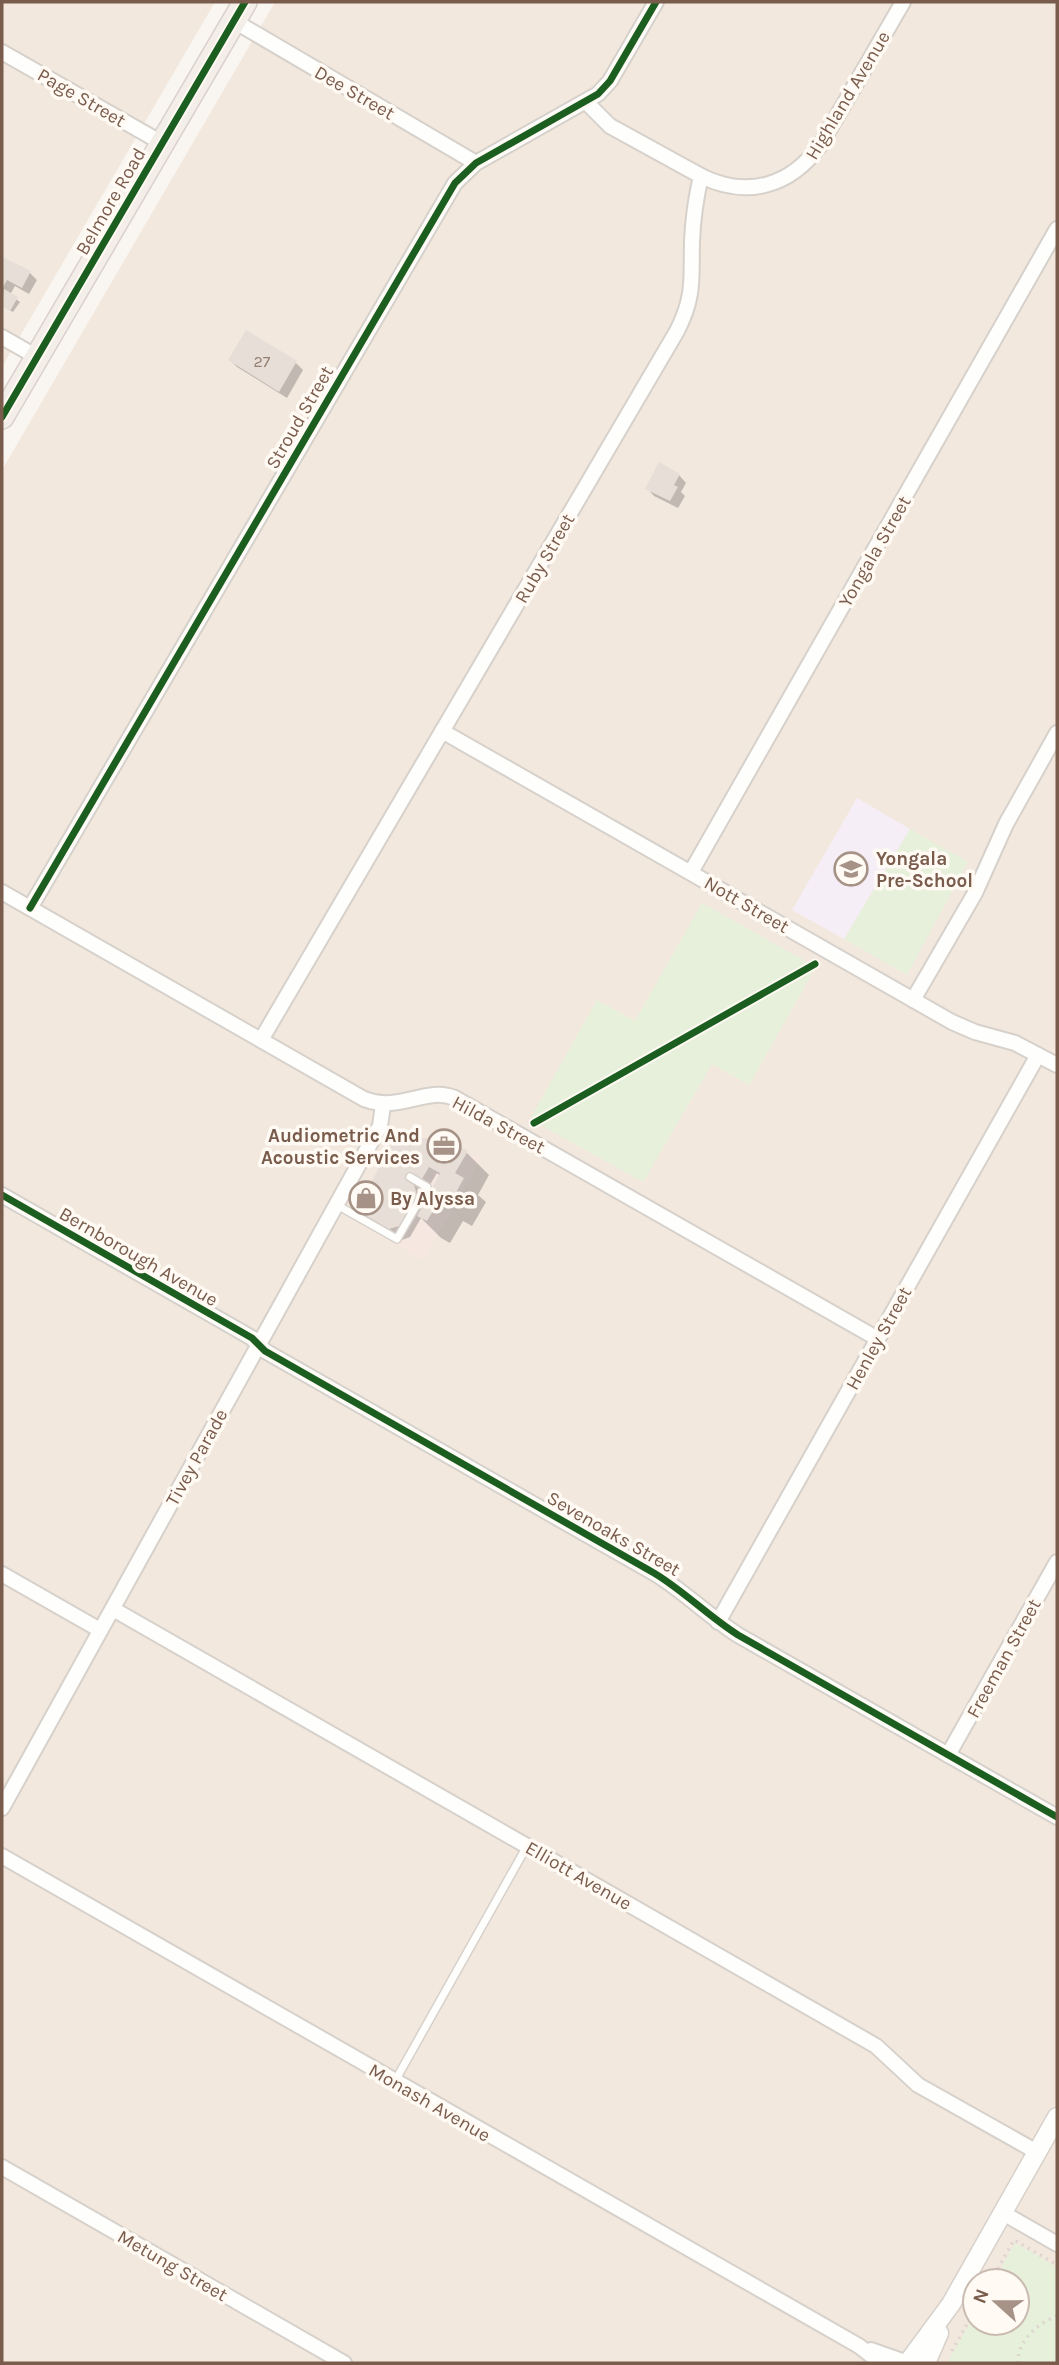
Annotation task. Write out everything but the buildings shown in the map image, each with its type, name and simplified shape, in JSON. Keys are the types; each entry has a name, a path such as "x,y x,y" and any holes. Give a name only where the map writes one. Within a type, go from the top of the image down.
{"main road":[{"name":"Belmore Road","path":"2,417 240,12"}],"street":[{"name":"Stroud Street","path":"30,908 461,175 476,163 586,103 611,81 656,2"},
{"name":"Highland Avenue","path":"701,176 721,185 744,188 783,179 805,165 821,144 903,2"},
{"name":"Dee Street","path":"240,12 476,163"},
{"name":"Page Street","path":"2,51 162,143"},
{"path":"586,103 610,126 701,176"},
{"name":"Ruby Street","path":"261,1040 684,317 691,295 692,239 701,176"},
{"name":"Yongala Street","path":"691,872 1057,229"},
{"path":"2,337 37,357"},
{"name":"Nott Street","path":"442,732 965,1029 1015,1043 1057,1065"},
{"path":"913,1000 975,893 1006,824 1057,733"},
{"path":"2,892 364,1099 383,1105"},
{"name":"Henley Street","path":"718,1622 1038,1055"},
{"name":"Hilda Street","path":"383,1105 439,1095 455,1098 878,1339"},
{"name":"Tivey Parade","path":"2,1808 380,1126 383,1105"},
{"name":"Bernborough Avenue","path":"2,1195 252,1338 259,1345"},
{"name":"Sevenoaks Street","path":"259,1345 265,1351 663,1578 718,1622 1057,1817"},
{"name":"Freeman Street","path":"948,1755 1057,1562"},
{"path":"2,1574 100,1630"},
{"name":"Elliott Avenue","path":"113,1609 876,2046 918,2085 1037,2152"},
{"name":"Monash Avenue","path":"2,1856 859,2346 880,2363"},
{"path":"912,2362 951,2304 1057,2117"},
{"name":"Metung Street","path":"2,2167 344,2363"},
{"path":"1003,2213 1057,2244"},
{"name":"Monash Avenue","path":"859,2346 912,2362"}],"lane":[{"path":"336,1205 397,1240 427,1187 410,1177"},
{"path":"394,2082 527,1846"}],"path":[{"path":"999,2267 1014,2240 1057,2265"},
{"path":"1018,2363 1020,2351 1031,2333 1045,2321 1057,2316"},
{"path":"951,2353 961,2335"}],"shaded area":[{"path":"2,2 215,2 2,367"},
{"path":"275,2 1057,2 1057,2363 2,2363 2,470"},
{"name":"Yongala Pre-School","path":"857,798 910,829 844,939 792,910"},
{"path":"396,1137 445,1139 481,1159 423,1260 351,1220"}],"green space":[{"path":"910,829 968,862 907,975 844,939"},
{"path":"702,903 816,967 749,1085 712,1064 643,1182 530,1119 597,1000 635,1021"},
{"path":"1015,2243 1057,2267 1057,2363 947,2363 962,2337 1031,2337 1031,2267 1002,2267"}],"cycle path":[{"path":"2,417 245,2"},
{"path":"30,908 455,183 476,163 598,94 610,81 656,2"},
{"path":"534,1123 815,964"},
{"path":"2,1195 252,1338 265,1351 654,1573 738,1635 1057,1817"}],"place":[{"name":"Yongala Pre-School","path":"851,869"},
{"name":"Audiometric And Acoustic Services","path":"444,1146"},
{"name":"By Alyssa","path":"366,1198"}]}
